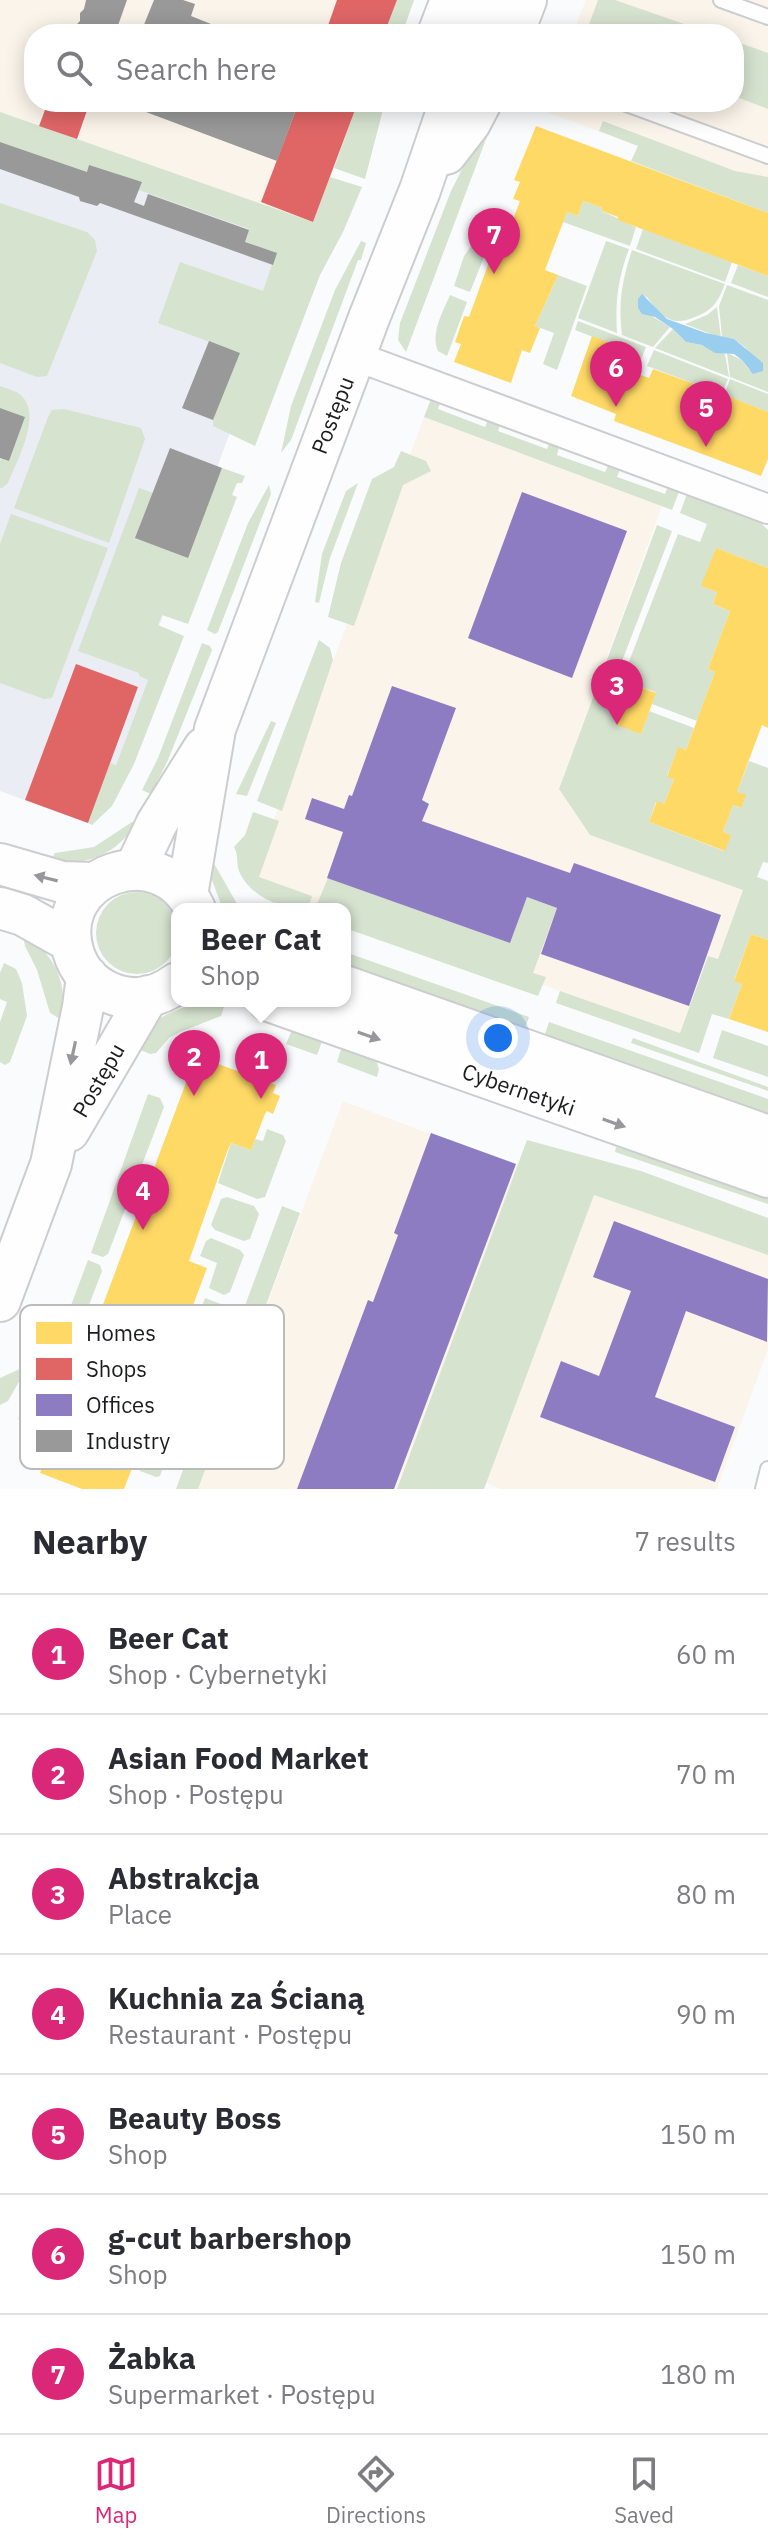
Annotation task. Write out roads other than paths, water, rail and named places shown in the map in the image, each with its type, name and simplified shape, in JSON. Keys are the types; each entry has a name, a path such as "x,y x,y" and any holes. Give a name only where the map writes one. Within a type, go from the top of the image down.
{"street":[{"path":"442,24 451,0"},
{"path":"479,24 489,0"},
{"path":"517,24 526,0"},
{"path":"420,190 424,112"},
{"name":"Postępu","path":"135,869 166,807 215,729 420,190 447,112"},
{"path":"420,190 476,112"},
{"path":"355,356 768,509"},
{"name":"Postępu","path":"191,902 215,729"},
{"path":"0,864 62,882 94,883 108,875 135,869 157,873 170,879 191,902"},
{"name":"Postępu","path":"0,1301 51,1164 83,1007 79,959 71,926 83,895 94,883"},
{"path":"0,908 23,915 79,959 109,993 123,997 162,990"},
{"name":"Cybernetyki","path":"351,988 768,1136"},
{"name":"Postępu","path":"51,1164 162,990"},
{"name":"Cybernetyki","path":"286,1007 768,1177"}],"lane":[{"path":"721,0 768,17"},
{"path":"648,112 768,156"},
{"path":"763,1489 768,1469"}],"water":[{"path":"642,294 667,319 734,339 763,363 763,371 753,374 734,354 715,353 702,345 686,342 655,317 642,314 638,299"}],"place":[{"name":"Żabka","path":"494,274"},
{"name":"g-cut barbershop","path":"616,407"},
{"name":"Beauty Boss","path":"706,447"},
{"name":"Abstrakcja","path":"617,725"},
{"name":"Asian Food Market","path":"194,1096"},
{"name":"Beer Cat","path":"261,1099"},
{"name":"Kuchnia za Ścianą","path":"143,1230"}]}
